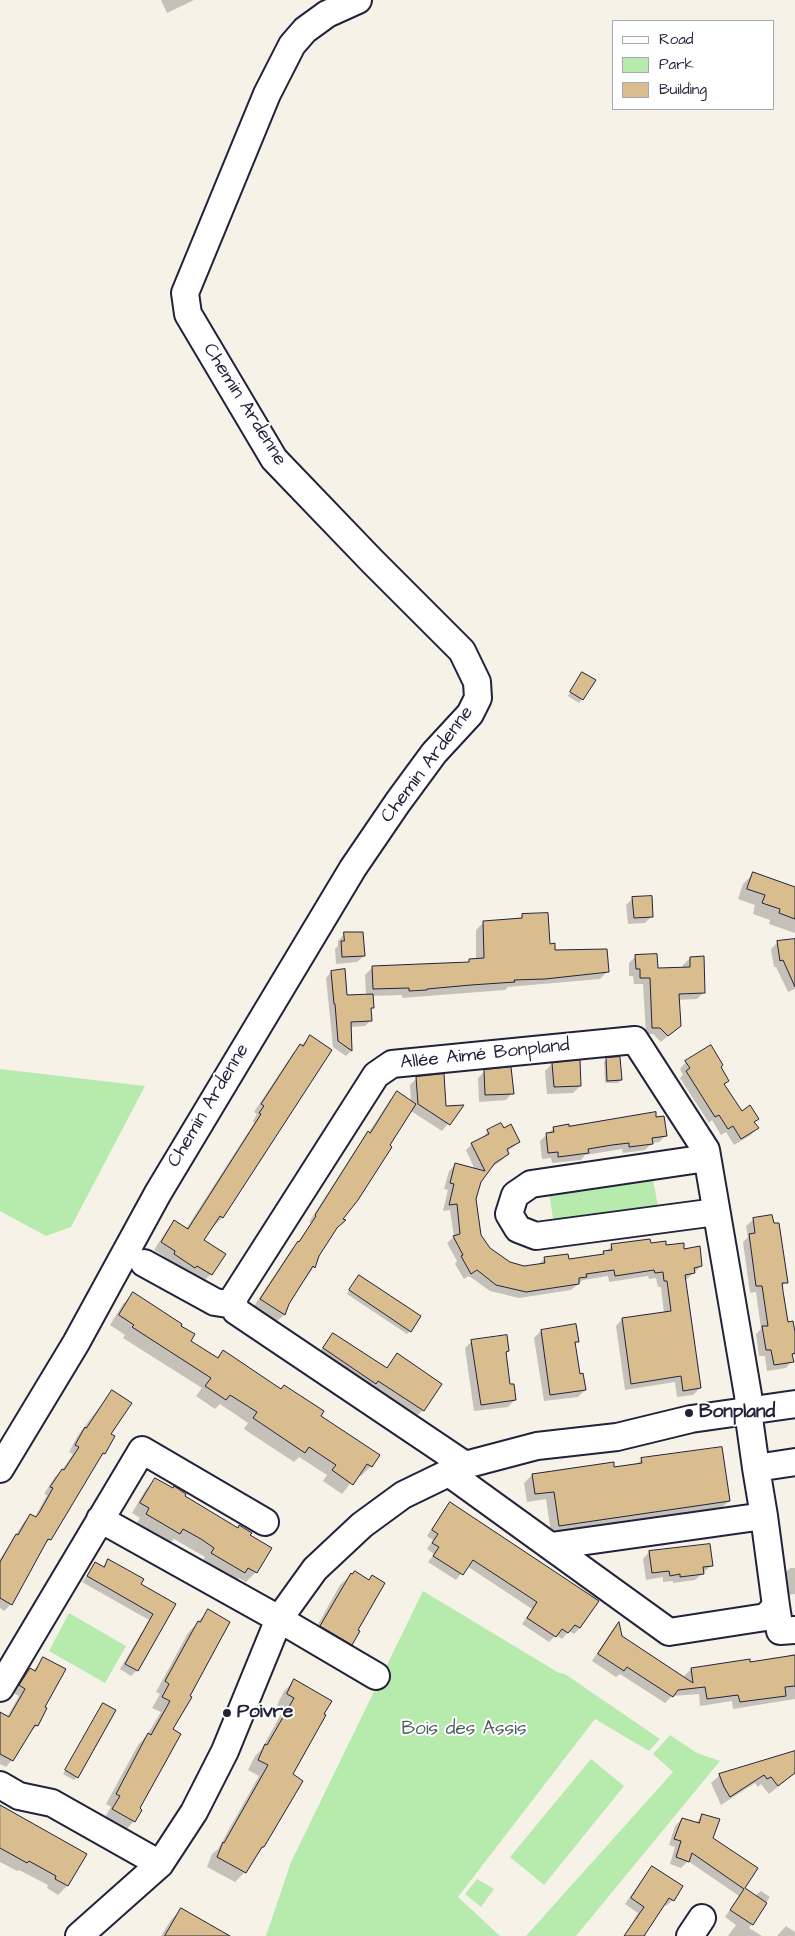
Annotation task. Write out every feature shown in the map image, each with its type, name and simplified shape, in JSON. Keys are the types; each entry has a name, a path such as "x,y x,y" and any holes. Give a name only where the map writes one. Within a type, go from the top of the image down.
{"street":[{"name":"Chemin Ardenne","path":"0,1469 76,1343 158,1193 353,868 434,753 470,714 478,698 477,682 462,651 274,459 188,314 185,293 267,94 292,45 305,30 327,14 358,0"},
{"name":"Allée Aimé Bonpland","path":"234,1305 233,1299 371,1083 376,1076 392,1064 635,1040 706,1150 749,1418 780,1631 795,1630"},
{"path":"707,1158 531,1184 515,1195 509,1214 518,1229 536,1236 716,1212"},
{"path":"144,1263 215,1302 234,1305 236,1311 457,1469 551,1546 669,1632 766,1617 776,1606"},
{"path":"749,1418 795,1404"},
{"path":"79,1936 160,1864 194,1812 225,1751 280,1619 315,1569 362,1525 403,1495 457,1469 537,1446 633,1434 691,1419 795,1419"},
{"path":"0,1688 142,1450 265,1522"},
{"path":"756,1468 795,1462"},
{"path":"551,1546 764,1516"},
{"path":"100,1519 280,1619 376,1676"},
{"path":"0,1785 19,1796 52,1803 160,1864"}],"green space":[{"path":"0,1069 145,1086 71,1227 46,1236 0,1211"},
{"path":"651,1171 659,1210 554,1225 548,1186"},
{"name":"Bois des Assis","path":"423,1591 559,1673 565,1674 660,1739 649,1751 595,1719 458,1897 500,1936 266,1936 291,1862"},
{"path":"69,1613 126,1646 105,1683 49,1651"},
{"path":"670,1735 697,1753 720,1761 576,1936 526,1936 673,1772 653,1754"},
{"path":"591,1759 624,1786 544,1885 510,1857"},
{"path":"477,1879 494,1889 481,1907 465,1894"}],"building":[{"path":"582,672 596,680 583,700 570,692"},
{"path":"753,872 795,887 795,919 779,913 780,909 762,903 765,895 747,889"},
{"path":"652,896 653,917 634,918 632,897"},
{"path":"548,913 550,944 555,943 555,950 607,949 609,972 427,990 409,991 409,988 373,989 372,966 469,962 469,959 484,958 483,921 522,918 522,914"},
{"path":"344,932 363,932 365,956 342,957 341,941 344,941"},
{"path":"795,939 795,987 783,960 780,961 777,941"},
{"path":"657,954 658,968 690,967 690,957 704,956 705,993 679,994 681,1026 668,1036 660,1028 652,1028 650,978 640,978 640,969 636,969 635,955"},
{"path":"345,969 347,995 373,994 374,1008 371,1008 372,1021 351,1022 352,1051 338,1041 331,971"},
{"path":"310,1035 332,1050 223,1218 220,1216 204,1240 226,1254 212,1275 197,1266 195,1268 174,1254 175,1251 161,1242 174,1220 188,1229 261,1114 259,1113 264,1106 261,1104 300,1044 303,1046"},
{"path":"711,1045 723,1065 721,1067 729,1081 724,1084 742,1111 750,1105 759,1119 754,1122 759,1128 741,1139 733,1126 728,1129 719,1115 715,1117 686,1071 690,1068 685,1061"},
{"path":"620,1057 622,1080 607,1081 606,1058"},
{"path":"580,1060 581,1086 554,1087 552,1063"},
{"path":"511,1067 514,1094 485,1095 484,1070"},
{"path":"444,1074 446,1106 464,1105 450,1125 418,1104 416,1077"},
{"path":"397,1091 416,1104 390,1145 392,1147 358,1200 343,1219 346,1220 337,1228 319,1256 315,1268 313,1266 289,1304 285,1315 260,1299 316,1216 368,1131 370,1133"},
{"path":"656,1112 656,1117 664,1116 667,1136 652,1138 653,1144 629,1147 629,1143 612,1145 588,1149 589,1153 558,1157 558,1152 548,1153 546,1133 554,1132 553,1127"},
{"path":"501,1123 504,1128 511,1124 520,1142 507,1149 509,1154 495,1163 481,1182 476,1199 481,1235 490,1248 510,1262 524,1266 545,1263 544,1257 568,1254 569,1259 604,1254 603,1251 612,1250 611,1244 650,1239 651,1243 666,1241 666,1245 684,1243 684,1249 700,1246 702,1266 694,1268 695,1273 685,1275 701,1388 683,1391 681,1376 631,1384 622,1318 671,1311 667,1281 664,1281 663,1272 655,1273 654,1270 615,1276 614,1270 586,1274 587,1277 579,1278 579,1284 526,1292 496,1285 477,1270 471,1274 453,1236 460,1234 457,1204 449,1205 454,1184 450,1183 455,1163 485,1171 471,1143 489,1134 487,1130"},
{"path":"772,1215 774,1223 779,1223 788,1283 782,1283 783,1291 788,1322 793,1321 795,1332 795,1353 792,1354 794,1362 774,1365 771,1350 766,1350 762,1326 768,1326 762,1286 756,1286 749,1234 755,1233 753,1218"},
{"path":"359,1275 421,1316 411,1332 349,1290"},
{"path":"133,1292 195,1334 191,1341 218,1358 223,1350 281,1389 284,1385 324,1411 321,1416 380,1455 372,1467 367,1464 353,1485 332,1470 336,1465 309,1447 305,1453 253,1418 257,1412 230,1395 226,1400 205,1386 211,1378 132,1327 134,1325 119,1315"},
{"path":"576,1324 579,1342 575,1342 580,1374 583,1373 586,1390 550,1395 541,1330"},
{"path":"333,1333 387,1368 397,1353 442,1384 424,1411 378,1381 376,1384 323,1348"},
{"path":"507,1335 509,1351 506,1352 510,1384 514,1384 516,1400 481,1405 471,1340"},
{"path":"112,1390 132,1403 111,1434 115,1436 105,1454 103,1453 51,1540 48,1539 12,1605 0,1598 0,1562 30,1514 36,1517 39,1513 53,1488 50,1487 79,1447 75,1445 85,1427"},
{"path":"722,1447 730,1501 559,1526 554,1492 535,1494 532,1474 614,1462 614,1467 642,1463 641,1458"},
{"path":"155,1478 173,1488 174,1486 186,1494 185,1496 238,1528 239,1525 252,1533 250,1535 272,1548 257,1573 248,1568 245,1573 211,1553 214,1548 201,1539 183,1529 180,1534 146,1514 149,1508 140,1503"},
{"path":"450,1502 599,1601 580,1628 575,1625 568,1633 562,1629 556,1637 527,1618 537,1602 473,1560 463,1575 433,1556 439,1547 432,1543 438,1534 432,1530"},
{"path":"710,1544 713,1566 703,1567 704,1574 680,1577 680,1574 670,1576 669,1571 652,1573 649,1551"},
{"path":"108,1559 144,1579 141,1584 176,1604 138,1671 125,1664 153,1614 87,1576 95,1562 104,1567"},
{"path":"355,1571 369,1580 372,1575 385,1583 358,1630 360,1631 352,1645 320,1626 351,1573"},
{"path":"208,1609 230,1622 190,1696 192,1697 173,1729 181,1734 140,1808 142,1810 135,1822 112,1809 120,1796 116,1794 148,1733 151,1735 170,1701 162,1697 169,1684 165,1681 198,1621 200,1622"},
{"path":"619,1622 622,1636 693,1683 691,1668 750,1659 750,1662 795,1655 795,1686 785,1687 786,1696 740,1702 738,1695 707,1699 705,1687 678,1690 673,1697 627,1667 624,1671 598,1654"},
{"path":"43,1657 66,1669 45,1707 47,1708 38,1726 35,1725 13,1761 0,1754 0,1712 9,1717 25,1689 19,1685 30,1668 35,1671"},
{"path":"294,1679 332,1701 293,1774 303,1781 264,1847 262,1847 246,1873 217,1857 223,1842 268,1765 258,1760 265,1744 267,1745 294,1698 287,1694"},
{"path":"103,1703 116,1710 78,1778 65,1770"},
{"path":"795,1751 795,1773 778,1786 771,1777 767,1779 764,1775 730,1797 719,1774"},
{"path":"0,1805 87,1854 68,1886 55,1879 56,1876 0,1848"},
{"path":"702,1814 720,1819 713,1838 758,1868 745,1888 767,1903 753,1925 730,1910 744,1889 692,1853 689,1862 676,1857 681,1841 674,1839 682,1818 699,1823"},
{"path":"652,1866 683,1886 674,1901 669,1898 644,1936 624,1936 644,1907 631,1898"},
{"path":"181,1908 230,1936 165,1936"}],"place":[{"name":"Bonpland","path":"689,1413"},
{"name":"Poivre","path":"227,1713"}]}
